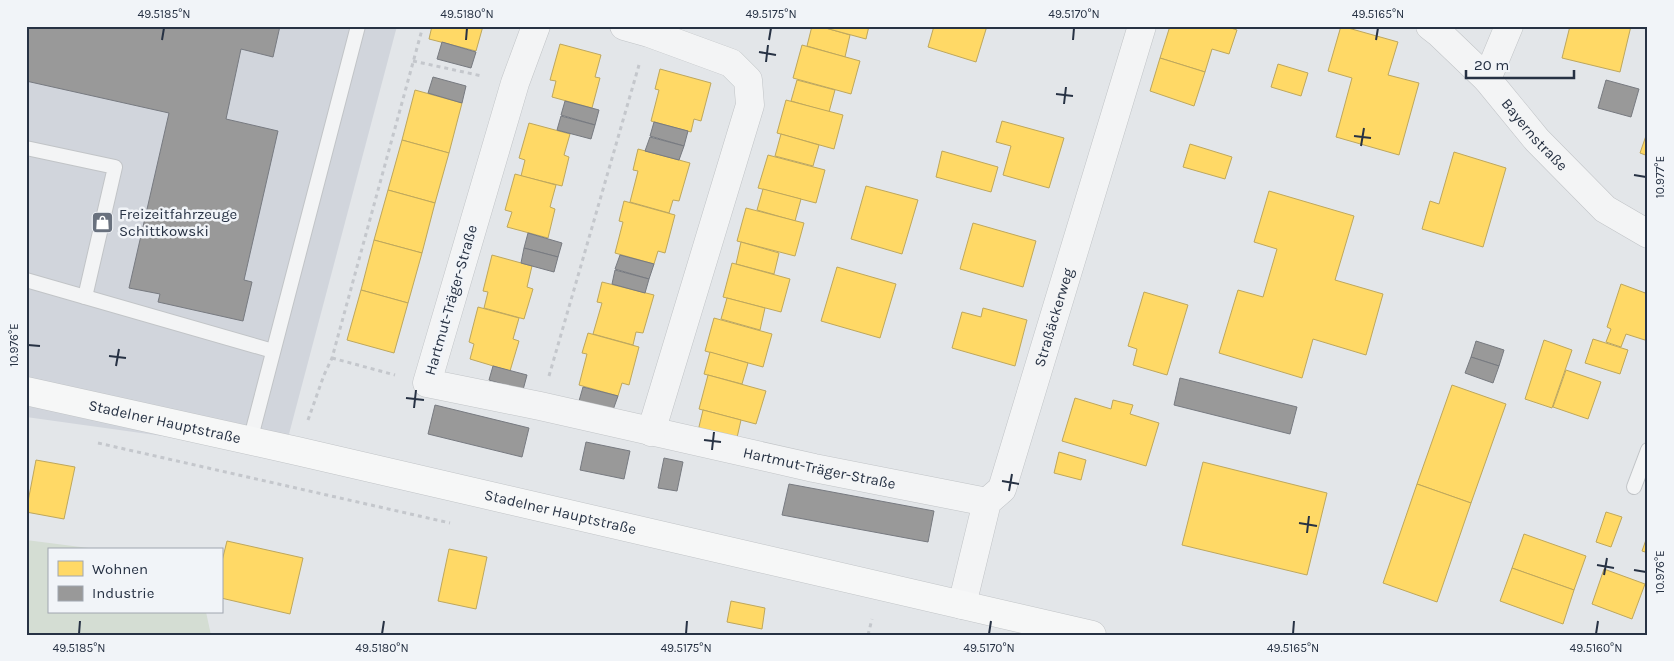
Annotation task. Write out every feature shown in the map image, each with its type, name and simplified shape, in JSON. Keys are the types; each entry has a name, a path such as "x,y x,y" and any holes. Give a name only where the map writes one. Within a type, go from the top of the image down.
{"main road":[{"name":"Stadelner Hauptstraße","path":"26,391 297,451 1092,635"}],"street":[{"name":"Hartmut-Träger-Straße","path":"536,26 515,84 427,383 540,406 814,468 987,502"},
{"name":"Straßäckerweg","path":"962,605 987,502 1002,489 1142,26"},
{"name":"Bayernstraße","path":"1430,26 1487,79 1537,140 1605,209 1648,234"},
{"path":"1487,79 1508,26"},
{"path":"636,30 731,63 748,80 750,105 651,432"}],"lane":[{"path":"250,441 358,26"},
{"path":"26,148 115,167 85,297"},
{"path":"26,280 273,351"},
{"path":"1634,487 1648,450"}],"path":[{"path":"297,451 332,358 423,26"},
{"path":"540,406 636,30"},
{"path":"413,61 515,84"},
{"path":"332,358 427,383"},
{"path":"94,442 451,523"},
{"path":"863,617 872,619 868,635"}],"shaded area":[{"path":"26,26 397,26 284,453 26,417"},
{"path":"26,540 88,548 48,548 48,614 206,614 211,635 26,635"}],"building: Wohnen":[{"path":"432,26 483,26 476,51 429,39"},
{"path":"812,26 819,26 850,35 845,57 807,46"},
{"path":"818,26 869,26 866,39"},
{"path":"934,26 987,26 976,62 928,47"},
{"path":"1170,26 1225,26 1237,30 1229,54 1212,49 1205,72 1160,58"},
{"path":"1341,26 1398,42 1388,75 1419,83 1399,155 1336,137 1352,78 1328,71"},
{"path":"1570,26 1631,26 1620,72 1562,58"},
{"path":"560,44 601,55 595,77 600,78 592,108 552,97 556,81 550,80"},
{"path":"802,45 860,61 851,94 793,78"},
{"path":"1160,58 1205,72 1194,106 1150,91"},
{"path":"1278,64 1308,73 1301,96 1271,87"},
{"path":"660,69 711,83 701,121 694,119 691,132 651,121 659,90 655,89"},
{"path":"797,80 835,90 829,112 791,101"},
{"path":"415,90 462,103 449,153 402,140"},
{"path":"786,100 843,115 834,149 777,133"},
{"path":"1002,121 1064,138 1049,188 1003,175 1011,146 996,142"},
{"path":"529,123 570,134 564,155 569,157 562,186 521,176 525,160 519,158"},
{"path":"1648,130 1648,156 1640,153"},
{"path":"781,134 819,145 813,166 775,156"},
{"path":"402,140 449,153 435,203 388,190"},
{"path":"1190,144 1232,157 1225,179 1183,167"},
{"path":"638,149 690,163 679,201 673,200 669,213 630,202 638,171 633,170"},
{"path":"942,151 998,167 991,192 936,177"},
{"path":"1454,152 1506,168 1483,247 1422,229 1430,201 1439,204"},
{"path":"768,155 825,170 816,203 758,188"},
{"path":"515,174 556,185 550,207 555,209 548,238 507,227 512,212 505,210"},
{"path":"866,186 918,200 902,254 851,239"},
{"path":"763,189 801,199 795,221 757,210"},
{"path":"388,190 435,203 422,253 374,240"},
{"path":"1269,191 1354,216 1335,280 1383,294 1366,355 1313,339 1302,378 1219,353 1238,290 1263,297 1277,249 1254,242"},
{"path":"624,201 675,215 665,253 658,251 654,264 615,253 623,222 619,221"},
{"path":"746,208 804,223 795,256 737,241"},
{"path":"973,223 1036,241 1023,287 960,269"},
{"path":"374,240 422,253 408,303 361,290"},
{"path":"741,242 779,253 774,274 736,264"},
{"path":"492,255 532,266 527,287 533,289 524,319 484,308 488,292 483,291"},
{"path":"732,263 790,279 781,312 723,297"},
{"path":"837,267 896,284 880,338 821,321"},
{"path":"602,282 654,295 643,333 636,332 633,345 593,334 602,303 597,302"},
{"path":"1621,284 1648,294 1648,341 1626,334 1621,347 1606,342 1611,329 1607,327"},
{"path":"361,290 408,303 394,353 347,340"},
{"path":"1144,292 1188,305 1167,375 1133,365 1137,349 1128,346"},
{"path":"727,298 765,308 760,330 721,319"},
{"path":"478,307 519,318 513,339 519,341 510,371 470,359 474,344 469,342"},
{"path":"983,308 1027,320 1015,366 952,348 962,312 981,317"},
{"path":"714,318 772,334 763,367 705,351"},
{"path":"588,333 639,347 629,385 622,383 618,396 579,385 587,354 582,353"},
{"path":"1593,339 1628,350 1620,374 1585,363"},
{"path":"1544,340 1572,350 1552,408 1525,399"},
{"path":"710,352 748,363 742,384 704,374"},
{"path":"1566,370 1601,382 1588,419 1553,407"},
{"path":"708,375 766,391 756,424 699,409"},
{"path":"1452,385 1506,404 1471,503 1417,484"},
{"path":"1075,398 1111,409 1113,400 1133,405 1130,414 1159,423 1146,466 1062,441"},
{"path":"703,410 741,420 736,442 698,431"},
{"path":"1059,452 1086,460 1081,480 1054,473"},
{"path":"36,460 75,467 64,519 26,512"},
{"path":"1203,462 1327,493 1307,575 1182,545"},
{"path":"1417,484 1471,503 1437,602 1383,583"},
{"path":"1606,512 1622,517 1611,547 1596,542"},
{"path":"1524,534 1586,556 1574,590 1512,568"},
{"path":"1648,534 1648,553 1642,551"},
{"path":"227,541 303,558 290,614 222,598 222,561"},
{"path":"449,549 487,557 476,609 438,601"},
{"path":"1512,568 1574,590 1563,624 1500,601"},
{"path":"1604,569 1645,584 1632,619 1592,604"},
{"path":"731,601 765,608 762,629 727,622"}],"building: Industrie":[{"path":"26,26 280,26 273,57 241,49 226,119 278,131 244,280 252,282 243,321 158,302 160,294 129,288 169,113 26,81"},
{"path":"442,42 476,52 471,68 437,59"},
{"path":"433,77 466,86 462,103 428,93"},
{"path":"1606,80 1639,89 1631,117 1598,108"},
{"path":"565,101 599,110 595,125 561,115"},
{"path":"561,116 595,125 591,139 557,130"},
{"path":"654,122 688,131 684,146 650,136"},
{"path":"650,137 684,146 679,160 645,151"},
{"path":"528,233 562,243 558,257 524,248"},
{"path":"524,248 558,257 554,272 521,263"},
{"path":"620,255 654,264 649,279 615,269"},
{"path":"615,270 649,279 645,293 612,284"},
{"path":"1476,341 1504,350 1499,366 1471,357"},
{"path":"1471,357 1499,366 1493,383 1465,373"},
{"path":"493,366 527,375 523,390 489,380"},
{"path":"1180,378 1297,407 1290,434 1174,405"},
{"path":"583,387 618,396 613,410 579,401"},
{"path":"435,405 529,428 522,457 428,434"},
{"path":"586,442 630,451 624,479 580,470"},
{"path":"664,458 683,462 677,491 658,488"},
{"path":"789,484 934,511 928,542 782,515"}],"place":[{"name":"Freizeitfahrzeuge Schittkowski","path":"103,223"}]}
